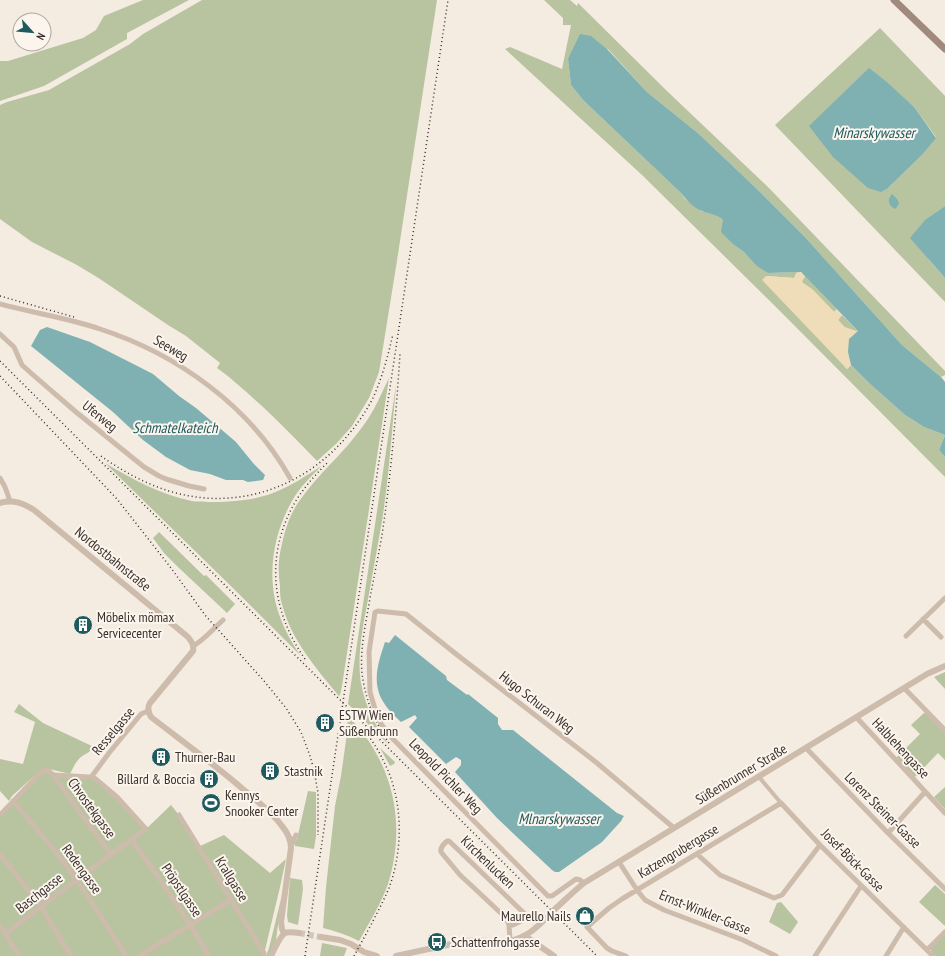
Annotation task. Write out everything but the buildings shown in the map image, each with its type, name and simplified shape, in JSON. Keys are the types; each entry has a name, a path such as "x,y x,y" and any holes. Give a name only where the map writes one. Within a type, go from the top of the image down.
{"main road":[{"path":"894,0 945,49"}],"street":[{"name":"Seeweg","path":"0,304 58,317 101,329 134,342 166,358 210,387 237,410 267,444 290,478"},
{"name":"Uferweg","path":"0,334 15,349 21,363 32,374 144,467 166,479 204,489"},
{"name":"Nordostbahnstraße","path":"0,478 5,487 5,502 18,502 24,504 41,515 188,637 194,646"},
{"path":"906,636 945,598"},
{"name":"Hugo Schuran Weg","path":"378,611 406,614 597,764 674,828"},
{"name":"Leopold Pichler Weg","path":"378,611 375,612 369,652 369,684 375,709 382,724 392,738 548,896 552,896 576,879 584,883"},
{"path":"923,619 941,637"},
{"path":"194,646 200,643 223,620"},
{"name":"Resselgasse","path":"92,776 141,714 148,710 150,703 190,655 194,646"},
{"name":"Süßenbrunner Straße","path":"396,956 466,940 500,942 519,939 525,936 534,930 584,883 928,674 945,666"},
{"path":"905,689 945,730"},
{"path":"148,710 151,717 210,762 270,812 285,830 291,845 291,852 281,922 281,927 284,934"},
{"name":"Halblehengasse","path":"857,718 945,813"},
{"name":"Lorenz Steiner-Gasse","path":"806,748 888,833 945,888"},
{"path":"0,815 44,770 49,771 53,775 92,776"},
{"name":"Chvostekgasse","path":"53,775 111,855"},
{"name":"Baschgasse","path":"5,934 146,829 117,797 92,776"},
{"name":"Josef-Böck-Gasse","path":"759,777 820,845 933,956"},
{"path":"888,833 925,792"},
{"name":"Redengasse","path":"13,801 76,880 102,917 126,956"},
{"name":"Katzengrubergasse","path":"613,954 587,927 590,924 609,908 637,890 781,803"},
{"name":"Krallgasse","path":"179,816 264,953 264,956"},
{"path":"291,845 296,835"},
{"name":"Pröpstlgasse","path":"132,840 191,925 209,956"},
{"name":"Kirchenlucken","path":"447,841 450,841 527,916 527,918 509,925 503,914 460,875 442,852 442,847 447,841"},
{"path":"697,854 720,875 774,898 782,895 820,845"},
{"path":"0,854 41,907 71,956"},
{"name":"Ernst-Winkler-Gasse","path":"619,862 645,900 664,910 743,940 776,956"},
{"path":"815,956 861,886"},
{"path":"139,956 231,900"},
{"path":"509,925 510,941"},
{"path":"0,926 20,956"},
{"path":"886,956 904,927"},
{"path":"271,956 281,936 289,932 299,933"},
{"path":"927,950 945,932"},
{"path":"525,936 554,956"},
{"path":"321,937 340,940 351,944 364,952 377,956"},
{"path":"613,954 626,956"}],"green space":[{"path":"143,0 189,0 127,33 127,39 44,86 0,101 0,61 8,61 37,52 52,52 52,48 83,38 96,30 104,16"},
{"path":"202,0 437,0 379,372 369,398 352,426 337,443 317,461 262,406 217,368 220,363 186,336 100,279 77,265 32,242 0,219 0,105 49,90 130,44 143,34"},
{"path":"544,0 570,0 577,6 578,3 668,92 769,188 945,371 945,375 941,377 902,345 805,237 699,134 647,92 608,49 568,59 571,85 583,100 682,194 685,199 701,211 719,216 723,220 734,245 768,273 797,272 794,278 767,276 847,369 851,365 905,415 924,427 945,435 939,450 945,457 945,477 642,175 505,49 510,47 562,69 571,25 563,25 563,18"},
{"path":"880,28 945,96 945,206 926,219 929,260 945,278 945,302 775,125","holes":["905,100 915,108 936,137 923,154 888,188"]},
{"path":"805,276 837,309 834,312 813,290 801,282"},
{"path":"842,315 859,332 845,328 838,320"},
{"path":"389,378 342,686 339,696 305,653 291,630 281,602 279,571 280,555 283,538 291,515 297,505 307,490 356,436 367,421"},
{"path":"396,385 382,521 362,634 360,654 361,683 365,700 379,730 388,744 348,704"},
{"path":"105,463 158,491 192,501 207,502 224,502 265,496 292,484 321,466 302,487 292,501 280,529 273,558 273,588 276,603 284,627 300,655 239,594"},
{"path":"159,532 235,604 227,613 164,553 153,538"},
{"path":"945,672 945,689 934,677"},
{"path":"19,704 43,723 94,747 79,759 70,774 45,768 42,769 12,796 9,801 0,791 0,759 23,764 35,722 14,712"},
{"path":"924,713 926,713 945,733 945,760 938,753 915,777 896,758 920,734 911,725"},
{"path":"346,715 362,732 379,759 387,776 395,811 396,829 393,866 385,891 359,941 341,933 323,928 335,806 348,726"},
{"path":"380,748 395,762 394,764 390,766"},
{"path":"42,771 89,777 112,792 146,829 171,805 179,815 198,847 224,835 270,873 286,859 263,956 0,956 0,815"},
{"path":"945,787 945,809 934,797"},
{"path":"308,791 316,792 316,836 314,849 295,846 294,843 297,839"},
{"path":"290,878 302,880 303,889 298,925 288,922 287,915"},
{"path":"935,885 945,894 945,926 919,902"},
{"path":"282,895 276,940 268,956 266,956 269,948"},
{"path":"781,902 798,922 790,934 769,922 777,903"},
{"path":"945,934 945,956 936,956 931,951 931,948"},
{"path":"322,943 347,948 344,956 320,956"}],"sand":[{"path":"797,272 800,272 805,276 802,282 813,290 834,312 837,309 842,315 838,320 845,327 859,332 848,352 851,365 847,369 762,280 766,276 794,278"}],"water":[{"path":"580,34 591,36 608,50 647,92 699,134 756,188 805,237 902,345 941,377 945,382 945,435 924,427 905,415 851,365 848,352 849,339 858,331 801,272 768,273 757,266 744,252 734,245 721,232 723,220 718,216 699,210 690,204 682,194 583,100 571,85 568,59"},
{"name":"Minarskywasser","path":"869,68 915,108 936,138 923,154 888,188 881,192 868,188 833,157 809,126"},
{"path":"892,194 899,203 895,209 889,202 889,198"},
{"path":"945,206 945,278 910,238 926,219"},
{"name":"Schmatelkateich","path":"47,327 90,342 153,374 236,442 265,475 263,480 248,482 243,480 226,480 210,474 190,470 166,457 143,440 113,412 31,346 40,330"},
{"path":"945,435 945,457 939,450"},
{"name":"Mlnarskywasser","path":"395,635 446,676 447,680 467,695 468,694 498,718 498,724 502,730 513,730 617,813 624,816 622,820 602,842 559,872 552,870 497,818 455,772 461,765 461,760 456,757 446,764 409,727 417,718 415,715 401,722 386,706 378,688 378,665 385,642 389,643"}],"tunnel":[{"path":"299,933 321,937"}],"railway":[{"path":"305,956 448,0"},
{"path":"0,296 74,317"},
{"path":"101,456 129,474 159,488 200,498 241,497 260,493 279,486 298,477 315,466 331,453 349,434 373,398 384,367 393,334"},
{"path":"389,743 379,727 368,701 363,683 362,647 385,512 393,445 400,354"},
{"path":"0,361 597,956"},
{"path":"0,376 117,499 171,568 205,615 286,708 301,732 314,770 318,793 318,835"},
{"path":"305,659 293,640 284,620 276,580 276,560 280,539 287,519 297,499 312,479 329,461"},
{"path":"354,956 377,914 389,888 394,872 399,840 398,806 390,775 372,740 363,729"}],"place":[{"name":"Möbelix mömax Servicecenter","path":"83,625"},
{"name":"ESTW Wien Süßenbrunn","path":"325,723"},
{"name":"Thurner-Bau","path":"161,757"},
{"name":"Stastnik","path":"270,771"},
{"name":"Billard & Boccia","path":"209,779"},
{"name":"Kennys Snooker Center","path":"211,803"},
{"name":"Maurello Nails","path":"585,916"},
{"name":"Schattenfrohgasse","path":"437,942"}]}
